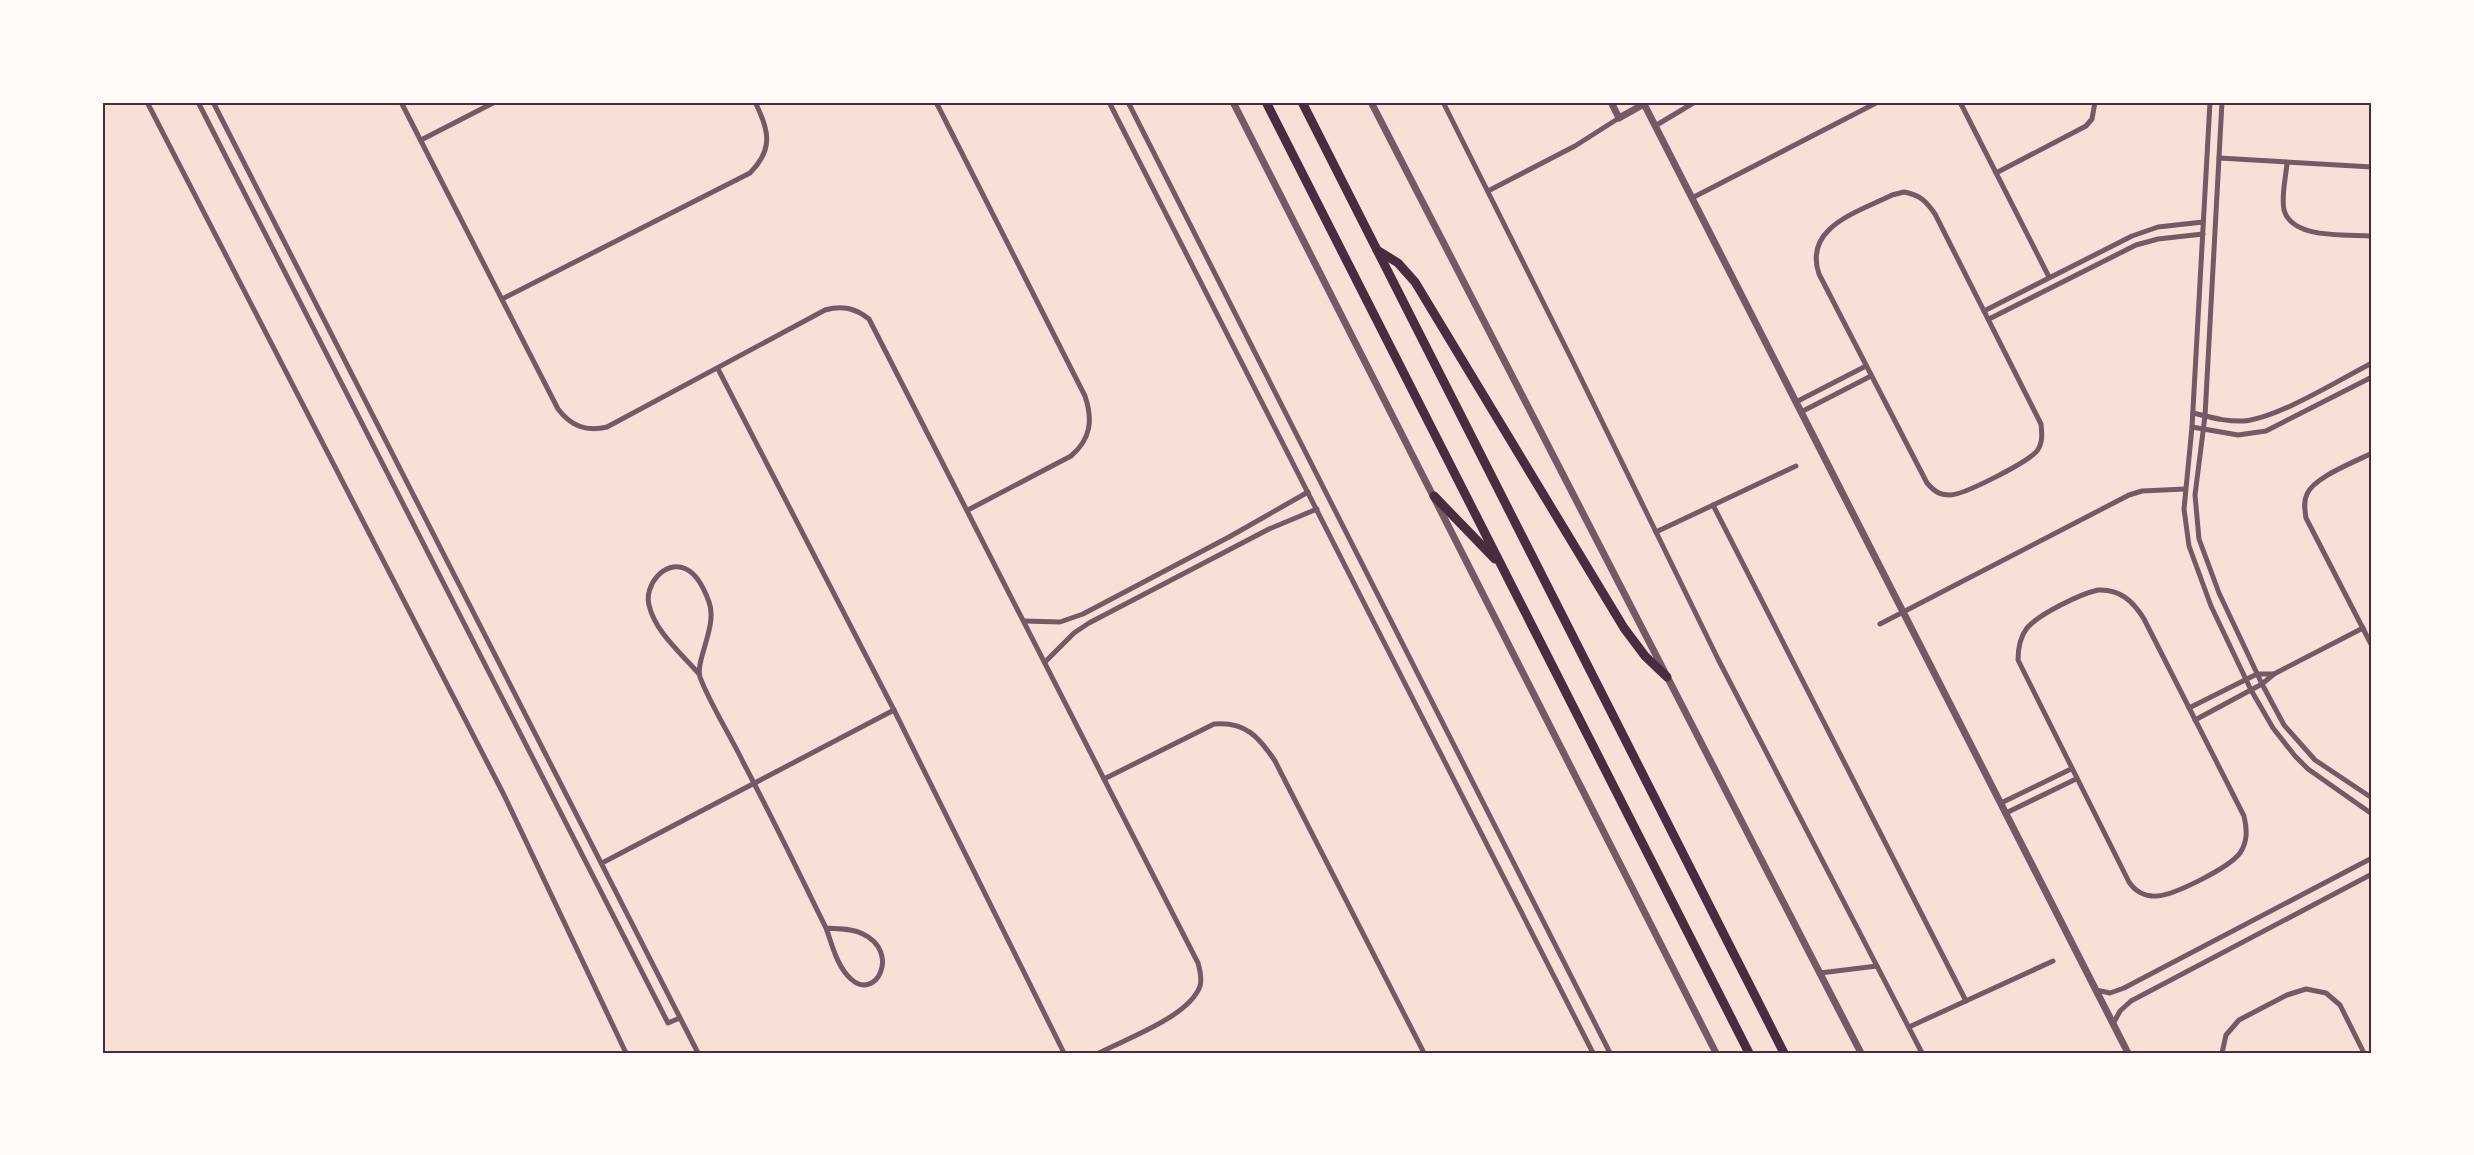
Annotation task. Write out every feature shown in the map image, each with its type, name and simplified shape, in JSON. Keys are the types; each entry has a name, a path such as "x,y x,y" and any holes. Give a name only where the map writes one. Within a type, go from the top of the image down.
{"highway":[{"path":"1266,102 1749,1053"},
{"path":"1302,102 1784,1053"},
{"path":"1376,249 1398,263 1415,282 1624,628 1645,656 1666,677"},
{"path":"1434,496 1503,567"}],"street":[{"path":"147,102 504,795 626,1053"},
{"path":"198,102 668,1023 680,1018"},
{"path":"213,102 698,1053"},
{"path":"401,102 558,409 563,417 576,426 597,430 608,427 825,310 837,307 848,308 862,314 877,331 1198,963 1201,974 1200,985 1186,1006 1166,1020 1099,1053"},
{"path":"421,140 495,102"},
{"path":"502,299 750,173 762,158 767,141 766,123 755,102"},
{"path":"936,102 1084,396 1090,416 1087,437 1071,456 968,510"},
{"path":"1109,102 1593,1053"},
{"path":"1128,102 1610,1053"},
{"path":"1233,102 1716,1053"},
{"path":"1371,102 1862,1053"},
{"path":"1443,102 1718,659 1922,1053"},
{"path":"1611,102 1618,118"},
{"path":"1655,126 1695,102"},
{"path":"1692,198 1878,102"},
{"path":"1960,102 2049,277"},
{"path":"1996,173 2086,126 2092,118 2095,102"},
{"path":"2210,102 2193,413 2185,489 2186,527 2194,564 2251,690 2273,728 2308,769 2372,814"},
{"path":"2222,102 2205,416 2195,495 2199,539 2219,592 2284,726 2304,750 2372,798"},
{"path":"1488,191 1575,146 1645,103 2128,1053"},
{"path":"2219,158 2372,167"},
{"path":"2287,163 2283,208 2293,224 2311,232 2372,236"},
{"path":"1904,192 1915,194 1925,200 1935,214 1989,319 2042,424 2043,436 2038,449 2029,458 1964,492 1942,495 1934,491 1927,483 1819,274 1815,262 1815,250 1820,237 1829,228 1892,195 1904,192"},
{"path":"1984,311 2108,247 2147,230 2203,222"},
{"path":"1989,319 2136,245 2158,239 2203,234"},
{"path":"2108,247 2113,256"},
{"path":"1213,306 1226,299"},
{"path":"2193,413 2242,421 2272,414 2372,363"},
{"path":"1796,402 1866,366"},
{"path":"718,369 894,710 1064,1053"},
{"path":"1801,412 1871,376"},
{"path":"2192,427 2248,435 2278,426 2372,377"},
{"path":"2272,414 2278,426"},
{"path":"2372,453 2314,484 2307,493 2304,506 2306,518 2372,646"},
{"path":"1656,532 1796,466"},
{"path":"1881,624 2129,495 2142,491 2185,489"},
{"path":"1024,621 1060,622 1083,614 1229,537 1308,492"},
{"path":"1713,505 1966,1000"},
{"path":"1045,662 1074,633 1089,623 1260,534 1317,509"},
{"path":"699,674 712,609 695,577 686,569 675,568 656,577 649,585 647,595 649,607 658,626 699,674 849,977 862,984 869,983 880,975 884,962 883,956 871,939 853,930 826,928"},
{"path":"2098,590 2113,591 2132,603 2144,619 2189,708 2244,816 2246,836 2244,845 2233,860 2179,889 2159,896 2149,896 2131,886 2020,665 2018,652 2023,635 2034,622 2084,594 2098,590"},
{"path":"2195,720 2262,684 2274,674 2363,627"},
{"path":"482,658 494,651"},
{"path":"2189,708 2257,674 2274,674"},
{"path":"602,862 894,710"},
{"path":"1104,778 1214,724 1233,724 1254,733 1275,761 1424,1053"},
{"path":"2001,803 2071,769"},
{"path":"2006,813 2076,779"},
{"path":"2096,990 2110,993 2124,988 2372,858"},
{"path":"2350,870 2356,882"},
{"path":"2113,1024 2120,1011 2131,1001 2372,874"},
{"path":"1909,1027 2052,961"},
{"path":"1820,973 1877,966"},
{"path":"2222,1053 2226,1035 2239,1020 2287,995 2306,989 2326,993 2340,1005 2364,1053"}]}
